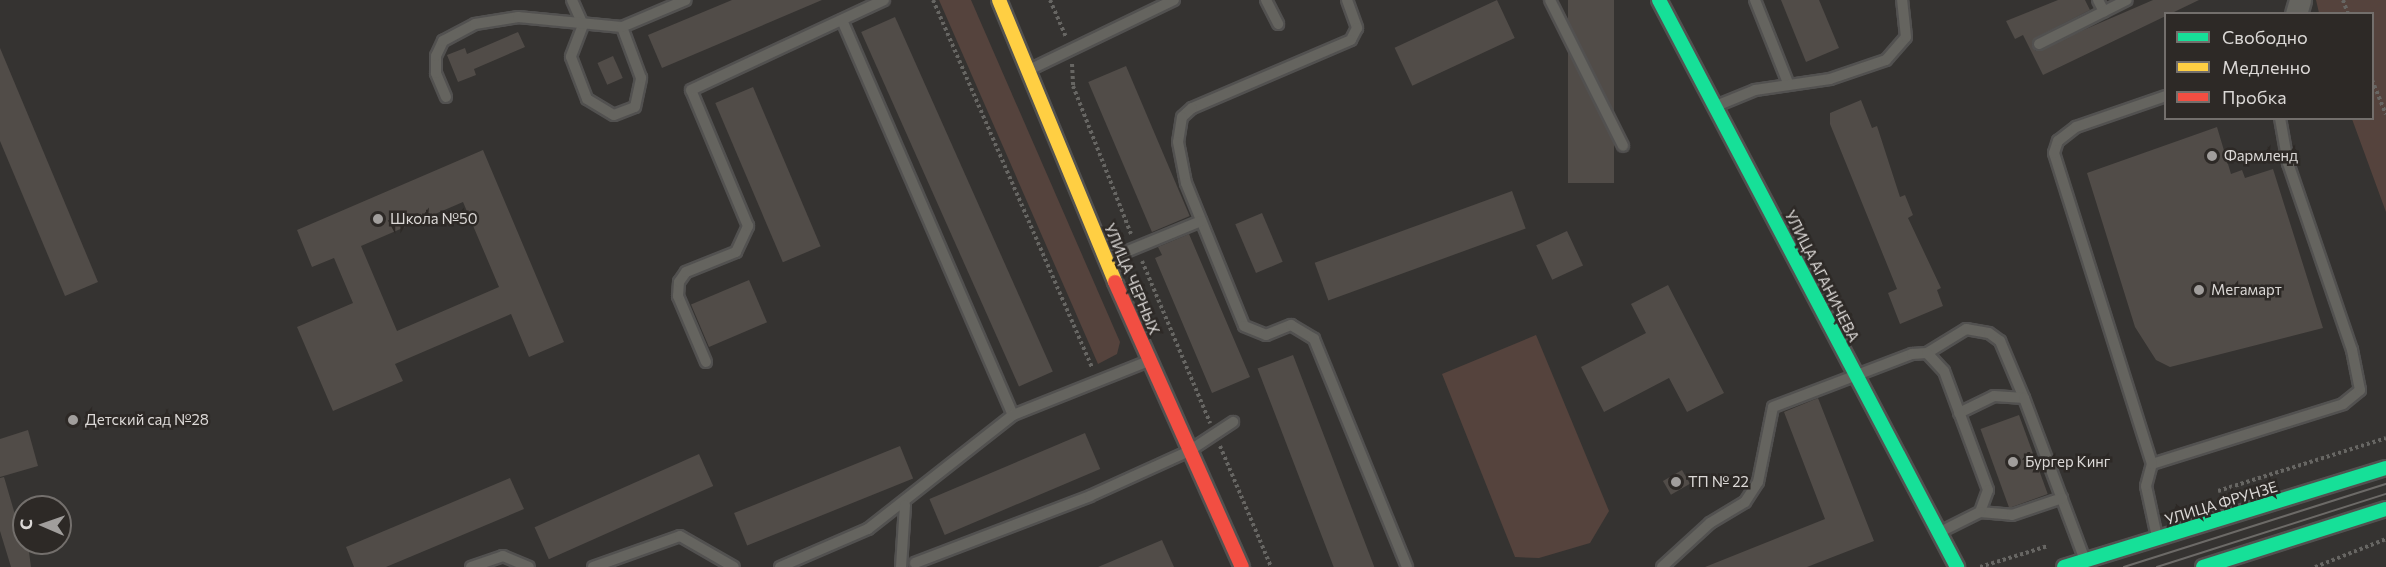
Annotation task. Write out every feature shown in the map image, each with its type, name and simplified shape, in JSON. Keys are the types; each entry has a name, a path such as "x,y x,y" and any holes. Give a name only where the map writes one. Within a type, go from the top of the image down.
{"street":[{"name":"УЛИЦА ЧЕРНЫХ","path":"999,0 1105,260 1242,567"},
{"name":"УЛИЦА АГАНИЧЕВА","path":"1659,0 1957,567"},
{"name":"УЛИЦА ФРУНЗЕ","path":"2064,567 2158,540 2386,468"},
{"path":"2204,567 2386,509"}],"lane":[{"path":"572,0 584,25 571,57 586,99 614,115 635,107 641,78 622,27"},
{"path":"446,97 436,74 436,56 443,41 457,33 499,18 622,27 686,0"},
{"path":"706,362 678,296 679,282 686,272 736,252 748,226 691,90 884,0"},
{"path":"1029,70 1174,0"},
{"path":"1266,0 1278,24"},
{"path":"1347,0 1357,28 1351,40 1262,75 1182,117 1180,160 1201,221 1248,331 1266,335 1291,325 1314,339 1407,567"},
{"path":"1550,0 1623,146"},
{"path":"1755,0 1788,83"},
{"path":"1716,107 1788,83 1830,79 1886,60 1906,37 1902,0"},
{"path":"2098,0 2104,12"},
{"path":"2039,44 2127,0"},
{"path":"842,20 1013,415"},
{"path":"2158,540 2146,486 2152,464 2054,153 2058,141 2076,127 2164,97"},
{"path":"2152,464 2343,404 2360,390 2355,360 2288,163 2280,120"},
{"path":"1105,260 1201,221"},
{"path":"1662,567 1710,523 1745,502 1758,482 1773,407 1854,374 1927,353 1966,329 1989,333 2000,341 2085,560"},
{"path":"1927,353 1944,371 1988,490 1980,512"},
{"path":"780,567 868,529 904,505 1013,415 1097,379 1149,361"},
{"path":"1959,413 1994,396 2024,398"},
{"path":"915,563 1090,496 1189,451 1233,422"},
{"path":"1939,533 1980,512 2012,515 2062,498"},
{"path":"901,567 904,505"},
{"path":"593,567 680,536 734,567"},
{"path":"471,567 503,556 529,567"}],"path":[{"path":"933,0 1097,379"},
{"path":"1050,0 1071,50 1073,86 1137,248 1271,567"},
{"path":"2374,83 2386,114"},
{"path":"2315,567 2386,539"}],"shaded area":[{"path":"939,0 971,0 1120,342 1117,354 1098,364"},
{"path":"2316,0 2386,0 2386,212 2352,120 2374,120 2374,12 2319,12"},
{"path":"1536,335 1609,511 1590,543 1539,558 1515,557 1442,374"}],"building":[{"path":"732,0 822,0 662,68 648,35"},
{"path":"1497,0 1515,38 1412,86 1395,48"},
{"path":"1568,0 1614,0 1614,183 1568,183"},
{"path":"1781,0 1819,0 1839,48 1806,62"},
{"path":"2058,0 2085,0 2090,10 2035,38 2035,51 2153,0 2199,0 2174,12 2164,12 2164,17 2043,75 2023,35 2015,39 2006,21"},
{"path":"895,17 1053,371 1019,387 861,32"},
{"path":"518,32 525,47 474,69 476,75 458,82 447,55 465,48 467,54"},
{"path":"0,48 98,282 65,296 0,141"},
{"path":"613,56 623,78 607,85 597,63"},
{"path":"1126,66 1190,216 1152,232 1088,82"},
{"path":"753,87 821,246 783,262 715,103"},
{"path":"1861,100 1872,128 1877,126 1900,197 1905,195 1913,215 1908,218 1941,288 1937,290 1943,306 1900,324 1888,293 1897,289 1830,124 1830,113"},
{"path":"2217,127 2231,174 2242,170 2245,178 2273,169 2323,328 2170,367 2156,360 2135,327 2087,173"},
{"path":"483,150 564,342 529,357 511,314 395,364 403,381 333,411 297,327 353,303 334,258 312,267 297,230","holes":["463,202 499,287 397,331 361,246"]},
{"path":"1512,191 1526,229 1328,300 1315,263"},
{"path":"1262,213 1283,262 1256,273 1235,224"},
{"path":"1567,231 1583,265 1552,280 1536,245"},
{"path":"1189,234 1250,377 1212,393 1155,258 1162,255 1158,247"},
{"path":"749,280 767,322 709,347 691,305"},
{"path":"1668,285 1724,393 1687,412 1669,378 1604,412 1581,367 1646,333 1631,304"},
{"path":"1293,355 1374,567 1334,567 1258,369"},
{"path":"1818,398 1874,541 1807,567 1705,567 1825,519 1784,412"},
{"name":"Бургер Кинг","path":"2019,415 2048,494 2009,508 1980,429"},
{"path":"28,430 38,466 0,477 0,439"},
{"path":"1085,433 1100,469 945,535 929,499"},
{"path":"900,446 913,478 747,546 734,513"},
{"path":"699,454 713,486 549,559 535,527"},
{"name":"ТП № 22","path":"1682,470 1690,484 1671,495 1663,481"},
{"path":"4,477 12,504 12,555 29,555 31,567 11,567 0,531 0,478"},
{"path":"510,478 524,509 386,567 354,567 346,547"},
{"path":"1162,540 1174,567 1098,567"}],"tram line":[{"path":"2124,567 2386,484"},
{"path":"2157,567 2386,494"}],"traffic: fast":[{"path":"1659,0 1957,567"},
{"path":"2064,567 2386,468"},
{"path":"2203,567 2386,509"}],"traffic: slow":[{"path":"999,0 1115,282"}],"traffic: jam":[{"path":"1115,282 1242,567"}],"place":[{"name":"Фармленд","path":"2212,156"},
{"name":"Школа №50","path":"378,219"},
{"name":"Мегамарт","path":"2199,290"},
{"name":"Детский сад №28","path":"73,420"},
{"name":"Бургер Кинг","path":"2013,462"},
{"name":"ТП № 22","path":"1676,482"}]}
